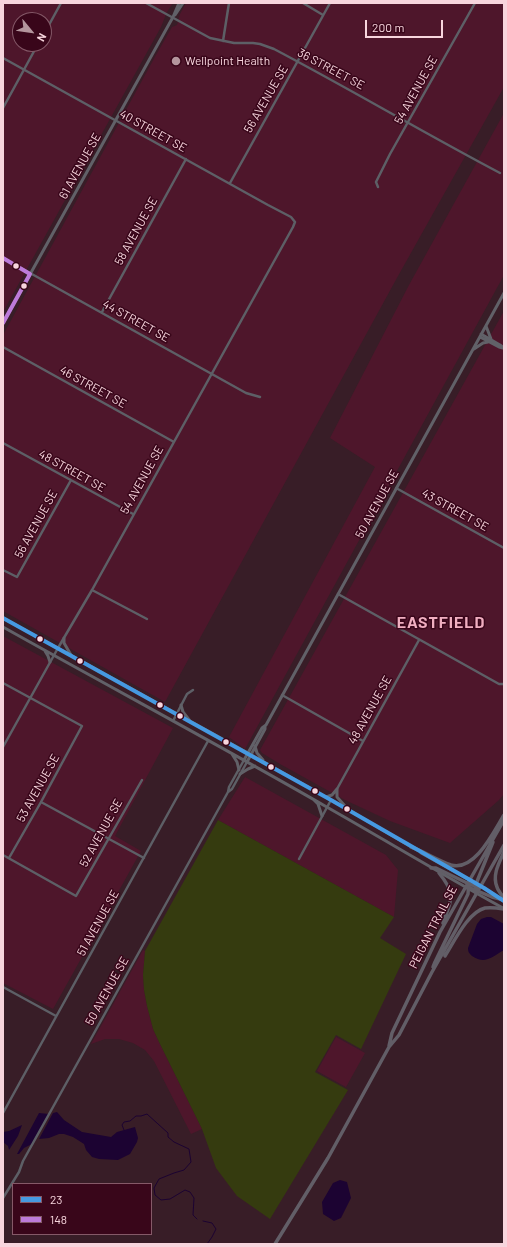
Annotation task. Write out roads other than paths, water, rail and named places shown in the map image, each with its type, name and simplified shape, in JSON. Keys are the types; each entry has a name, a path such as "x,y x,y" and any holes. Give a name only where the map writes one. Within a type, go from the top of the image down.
{"main road":[{"name":"61 AVENUE SE","path":"173,18 179,3"},
{"name":"61 AVENUE SE","path":"3,323 115,120 183,3"},
{"name":"50 AVENUE SE","path":"249,754 265,730 266,725 282,695 504,293"},
{"path":"486,326 491,341"},
{"path":"480,335 504,348"},
{"path":"472,350 483,343 491,341"},
{"path":"3,618 348,809 411,847 468,885"},
{"path":"3,627 255,766 439,873 476,889 504,909"},
{"path":"64,638 65,647 72,656"},
{"path":"44,650 50,662"},
{"path":"181,705 183,712 191,722"},
{"name":"50 AVENUE SE","path":"245,761 262,728 266,725"},
{"path":"255,746 257,753 265,763"},
{"path":"230,753 236,760 238,770"},
{"path":"240,774 255,766"},
{"path":"326,797 332,795 337,789"},
{"path":"337,789 337,797 348,809"},
{"path":"311,798 318,804 322,816"},
{"path":"411,847 452,865 461,866 473,859 480,851 504,815"},
{"name":"PEIGAN TRAIL SE","path":"389,1047 392,1033 440,932 504,820"},
{"path":"476,889 492,848 494,838"},
{"name":"PEIGAN TRAIL SE","path":"275,1244 328,1158 389,1047 399,1035 476,889 480,886 504,845"},
{"path":"502,899 495,877 496,870 504,852"},
{"path":"431,868 436,868 492,897 502,899"},
{"path":"439,873 450,887 451,895 450,903 440,932"},
{"path":"432,972 435,962 468,894 468,885"},
{"path":"480,886 504,901"},
{"path":"438,962 478,910 485,908 504,909"}],"street":[{"path":"52,19 61,3"},
{"name":"36 STREET SE","path":"146,3 210,38 234,43 260,44 274,49 500,173"},
{"path":"223,41 229,3"},
{"path":"303,3 323,15"},
{"name":"56 AVENUE SE","path":"230,183 330,3"},
{"name":"54 AVENUE SE","path":"378,187 376,182 475,3"},
{"path":"3,108 34,52"},
{"name":"40 STREET SE","path":"3,58 294,220"},
{"name":"58 AVENUE SE","path":"102,312 186,159"},
{"name":"54 AVENUE SE","path":"3,748 293,227 295,222 294,220"},
{"name":"44 STREET SE","path":"3,258 246,393 260,397"},
{"name":"46 STREET SE","path":"3,347 174,442"},
{"name":"48 STREET SE","path":"3,443 133,514"},
{"name":"56 AVENUE SE","path":"3,570 17,577 71,480"},
{"name":"43 STREET SE","path":"396,488 504,548"},
{"path":"92,590 147,619"},
{"path":"338,594 499,684 504,684"},
{"name":"48 AVENUE SE","path":"337,789 419,640"},
{"path":"3,683 30,698"},
{"path":"172,721 187,694 193,690"},
{"path":"282,695 363,741"},
{"name":"53 AVENUE SE","path":"9,858 82,726 30,698"},
{"name":"51 AVENUE SE","path":"3,1113 208,741"},
{"name":"50 AVENUE SE","path":"228,792 238,770 245,761"},
{"name":"50 AVENUE SE","path":"12,1183 19,1172 23,1161 228,792 240,774 245,761"},
{"name":"52 AVENUE SE","path":"9,858 76,896 142,780"},
{"path":"299,858 331,800"},
{"path":"41,802 144,858"},
{"path":"3,855 9,858"},
{"path":"3,987 56,1016"},
{"name":"50 AVENUE SE","path":"3,1198 12,1183"}],"waterway":[{"path":"124,1130 122,1125 124,1122 130,1121 136,1116 147,1114 168,1133 168,1137 174,1142 189,1149 191,1162 184,1170 159,1179 154,1188 155,1195 161,1200 170,1199 185,1190 190,1192 194,1198 193,1215 197,1219"},
{"path":"203,1221 212,1223 216,1229 207,1244"}],"place":[{"name":"Wellpoint Health","path":"176,61"}],"district":[{"name":"EASTFIELD","path":"441,623"}]}
